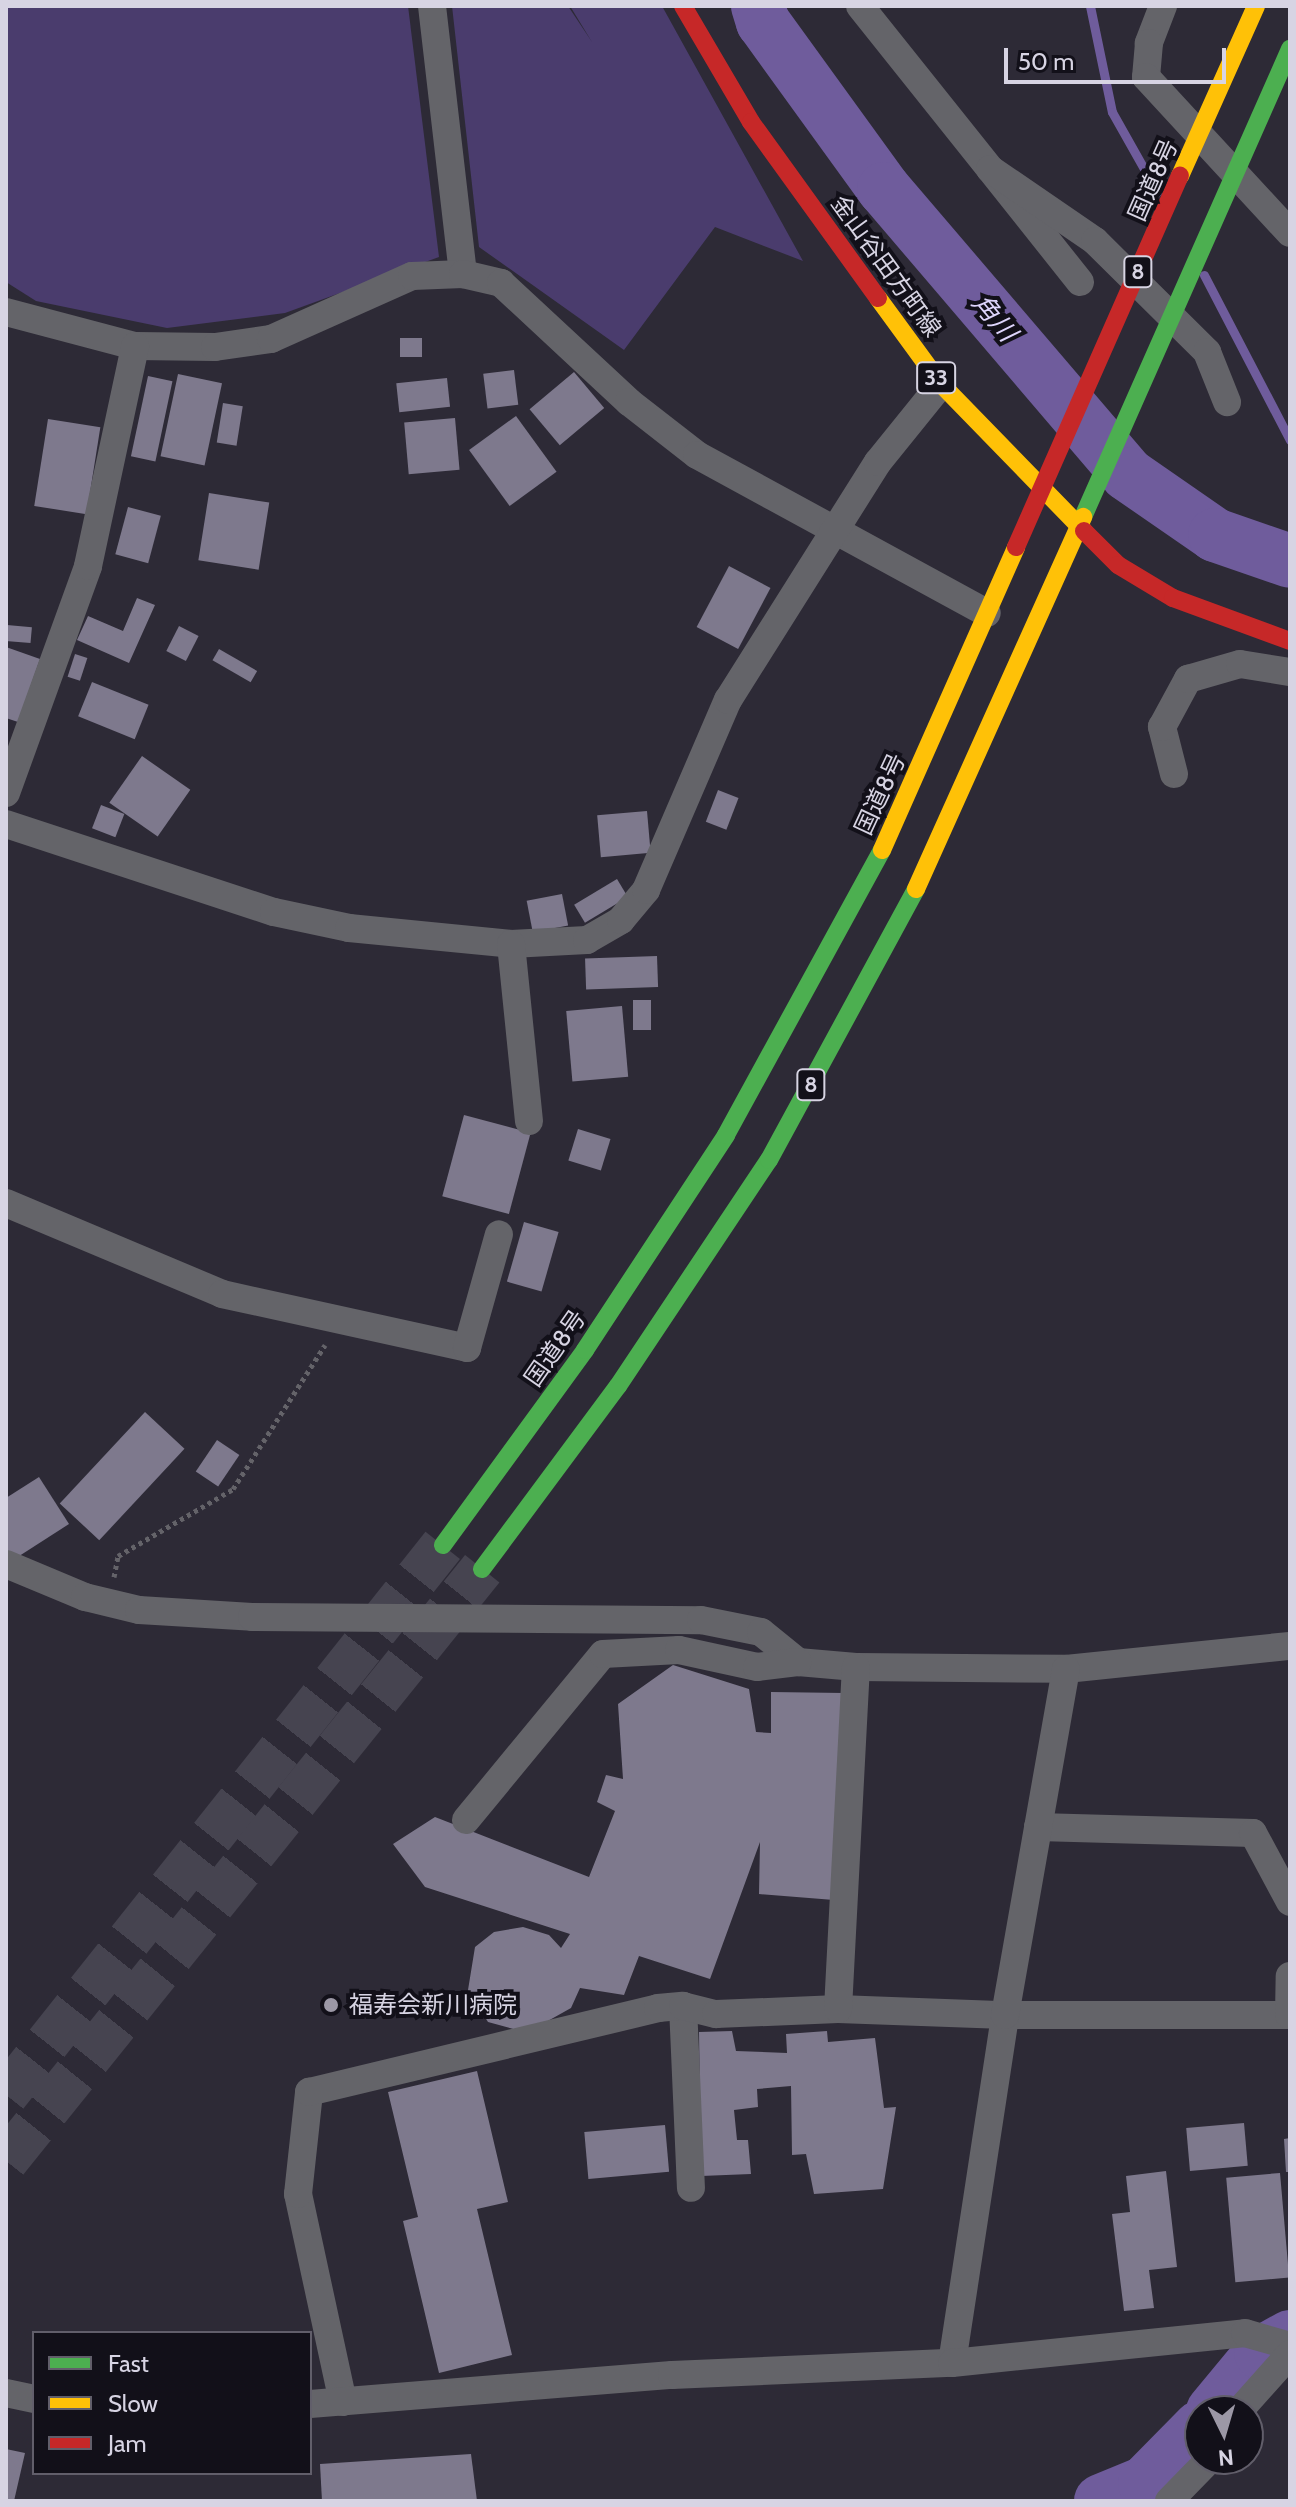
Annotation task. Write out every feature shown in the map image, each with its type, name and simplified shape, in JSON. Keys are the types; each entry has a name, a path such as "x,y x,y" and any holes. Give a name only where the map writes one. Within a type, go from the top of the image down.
{"main road":[{"name":"金山谷田方町線","path":"683,6 751,122 941,384 1118,565 1173,598 1290,641"},
{"name":"国道8号","path":"443,1545 585,1350 726,1135 886,841 1256,6"},
{"name":"8","path":"482,1569 618,1386 769,1160 930,862 1290,49"}],"street":[{"path":"432,6 463,274"},
{"path":"860,6 1080,282"},
{"path":"1163,6 1149,43 1146,77 1290,233"},
{"path":"990,169 1095,241 1207,352 1227,402"},
{"path":"6,312 135,346 215,347 271,339 412,276 463,274 501,283 629,402 697,455 987,613"},
{"path":"6,793 15,737 88,566 135,346"},
{"path":"6,824 274,912 349,928 511,944 587,940 621,920 646,890 728,700 878,462 941,384"},
{"path":"1174,774 1162,727 1188,679 1240,664 1290,672"},
{"path":"511,944 529,1121"},
{"path":"6,1203 222,1294 467,1348 499,1234"},
{"path":"6,1564 110,1603 252,1617 701,1620 761,1632 798,1662"},
{"path":"466,1820 603,1654 679,1650 757,1667 798,1662 856,1667 1066,1669 1290,1646"},
{"path":"838,2009 856,1667"},
{"path":"952,2363 1005,2015 1066,1669"},
{"path":"1038,1827 1253,1833 1290,1902"},
{"path":"1290,1976 1290,2022"},
{"path":"683,2006 691,2188"},
{"path":"343,2402 298,2194 309,2092 494,2045 683,2006 716,2014 838,2009 1005,2015 1289,2015"},
{"path":"312,2404 672,2375 952,2363 1245,2333 1290,2346"},
{"path":"1253,2395 1290,2354"},
{"path":"6,2393 32,2399"},
{"path":"1169,2501 1194,2475"}],"path":[{"path":"110,1603 118,1556 233,1489 341,1320"}],"shaded area":[{"path":"6,6 408,6 439,257 285,313 167,328 36,301 6,282"},
{"path":"452,6 568,6 592,42 570,6 662,6 803,261 715,227 624,350 479,247"}],"building":[{"path":"400,338 422,338 422,357 400,357"},
{"path":"514,370 518,405 487,409 483,374"},
{"path":"574,372 604,408 560,445 530,409"},
{"path":"178,374 222,383 205,466 161,456"},
{"path":"148,376 172,381 155,461 131,456"},
{"path":"447,378 450,407 399,412 396,383"},
{"path":"223,403 243,406 236,446 217,443"},
{"path":"516,416 557,472 510,506 469,450"},
{"path":"455,418 460,470 409,474 404,422"},
{"path":"48,419 100,427 87,514 34,506"},
{"path":"209,493 269,503 259,570 198,560"},
{"path":"128,507 161,516 148,563 115,554"},
{"path":"729,566 770,588 738,649 697,627"},
{"path":"137,598 155,605 129,663 77,640 88,616 123,631"},
{"path":"7,625 32,627 31,643 6,641"},
{"path":"179,626 199,636 186,661 166,651"},
{"path":"6,647 40,659 18,722 6,718"},
{"path":"219,649 257,671 251,682 212,660"},
{"path":"75,654 87,658 80,681 68,677"},
{"path":"92,682 149,705 135,739 78,716"},
{"path":"142,756 190,790 158,837 109,803"},
{"path":"718,790 739,798 726,830 706,822"},
{"path":"101,805 124,814 115,837 92,828"},
{"path":"647,811 651,853 601,857 597,815"},
{"path":"617,879 628,897 585,923 574,905"},
{"path":"562,894 568,925 533,932 527,901"},
{"path":"657,956 658,987 586,989 585,959"},
{"path":"633,1000 651,1000 651,1030 633,1030"},
{"path":"622,1006 628,1077 572,1082 566,1011"},
{"path":"464,1115 531,1133 509,1214 442,1196"},
{"path":"578,1129 611,1139 601,1170 568,1161"},
{"path":"524,1222 559,1232 542,1292 507,1282"},
{"path":"145,1412 184,1449 99,1540 60,1503"},
{"path":"217,1440 239,1455 218,1487 196,1472"},
{"path":"39,1477 69,1524 13,1560 6,1549 6,1498"},
{"path":"673,1665 749,1689 756,1732 771,1733 771,1692 844,1693 834,1900 759,1894 760,1842 710,1979 639,1956 624,1995 580,1988 571,2008 546,2022 517,2030 488,2022 468,1990 475,1947 494,1932 523,1927 549,1935 561,1948 570,1934 425,1887 393,1844 435,1817 589,1877 615,1811 597,1802 606,1775 623,1779 618,1704"},
{"path":"732,2031 736,2051 787,2053 786,2034 827,2031 828,2042 875,2038 884,2108 896,2107 883,2189 814,2194 806,2154 792,2155 791,2086 757,2089 758,2107 734,2110 737,2140 748,2140 751,2174 701,2176 699,2032"},
{"path":"477,2071 508,2202 477,2209 512,2355 439,2373 403,2221 418,2217 388,2092"},
{"path":"1244,2123 1248,2166 1190,2171 1186,2128"},
{"path":"665,2125 669,2172 588,2179 584,2132"},
{"path":"1290,2138 1290,2172 1286,2172 1284,2139"},
{"path":"1166,2171 1177,2267 1149,2270 1154,2308 1124,2311 1112,2214 1130,2212 1126,2176"},
{"path":"1280,2173 1289,2278 1235,2282 1226,2178"},
{"path":"6,2449 25,2453 14,2501 6,2501"},
{"path":"471,2454 477,2501 322,2501 320,2464"}],"waterway":[{"name":"角川","path":"758,6 763,22 884,189 1127,474 1215,535 1290,561"},
{"path":"1090,6 1112,112 1157,192"},
{"path":"1204,275 1290,440"},
{"path":"1226,2395 1261,2353 1290,2337"},
{"path":"1101,2501 1145,2483 1184,2443"}],"tunnel":[{"path":"6,2095 443,1545"},
{"path":"6,2161 482,1569"}],"traffic: fast":[{"path":"1083,517 1290,49"},
{"path":"443,1545 585,1350 726,1135 882,850"},
{"path":"482,1569 618,1386 769,1160 916,889"}],"traffic: slow":[{"path":"1180,176 1256,6"},
{"path":"878,298 941,384 1084,531"},
{"path":"916,889 1083,517"},
{"path":"882,850 1016,547"}],"traffic: jam":[{"path":"683,6 751,122 878,298"},
{"path":"1016,547 1180,176"},
{"path":"1084,531 1118,565 1173,598 1290,641"}],"place":[{"name":"福寿会新川病院","path":"331,2005"}]}
